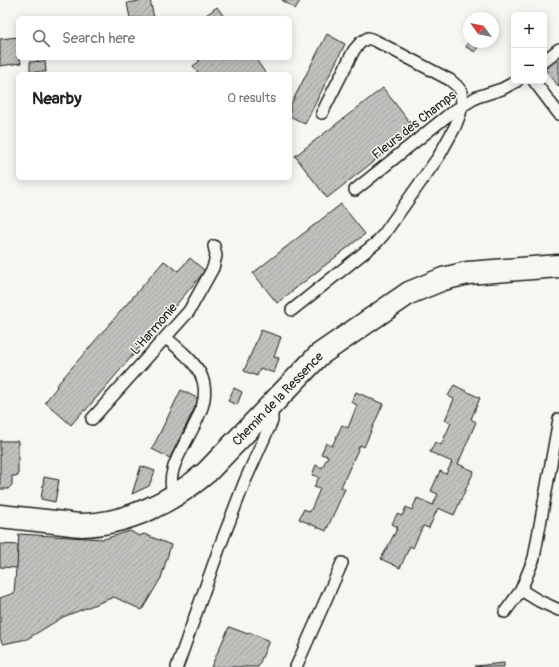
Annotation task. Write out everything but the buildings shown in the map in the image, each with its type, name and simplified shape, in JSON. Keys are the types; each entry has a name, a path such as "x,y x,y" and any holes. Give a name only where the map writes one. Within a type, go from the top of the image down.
{"street":[{"name":"Chemin de la Ressence","path":"0,516 80,525 97,524 127,517 158,505 190,487 207,472 322,352 408,293 443,279 468,273 559,266"}],"lane":[{"path":"292,310 369,250 384,234 439,156 455,127 460,114 462,98 461,91 450,80 376,40 368,38 361,42 354,50 322,113"},
{"path":"547,59 559,49"},
{"name":"Fleurs des Champs","path":"355,190 462,105 477,96 502,89 511,84"},
{"path":"536,84 559,114"},
{"name":"L'Harmonie","path":"92,419 189,311 209,276 216,256 214,246"},
{"path":"166,338 187,356 199,372 205,390 201,410 172,470 170,484 174,496"},
{"path":"177,667 245,481 272,422 270,406"},
{"path":"505,612 520,590 534,558 559,419"},
{"path":"296,667 342,563"},
{"path":"520,590 559,610"}]}
